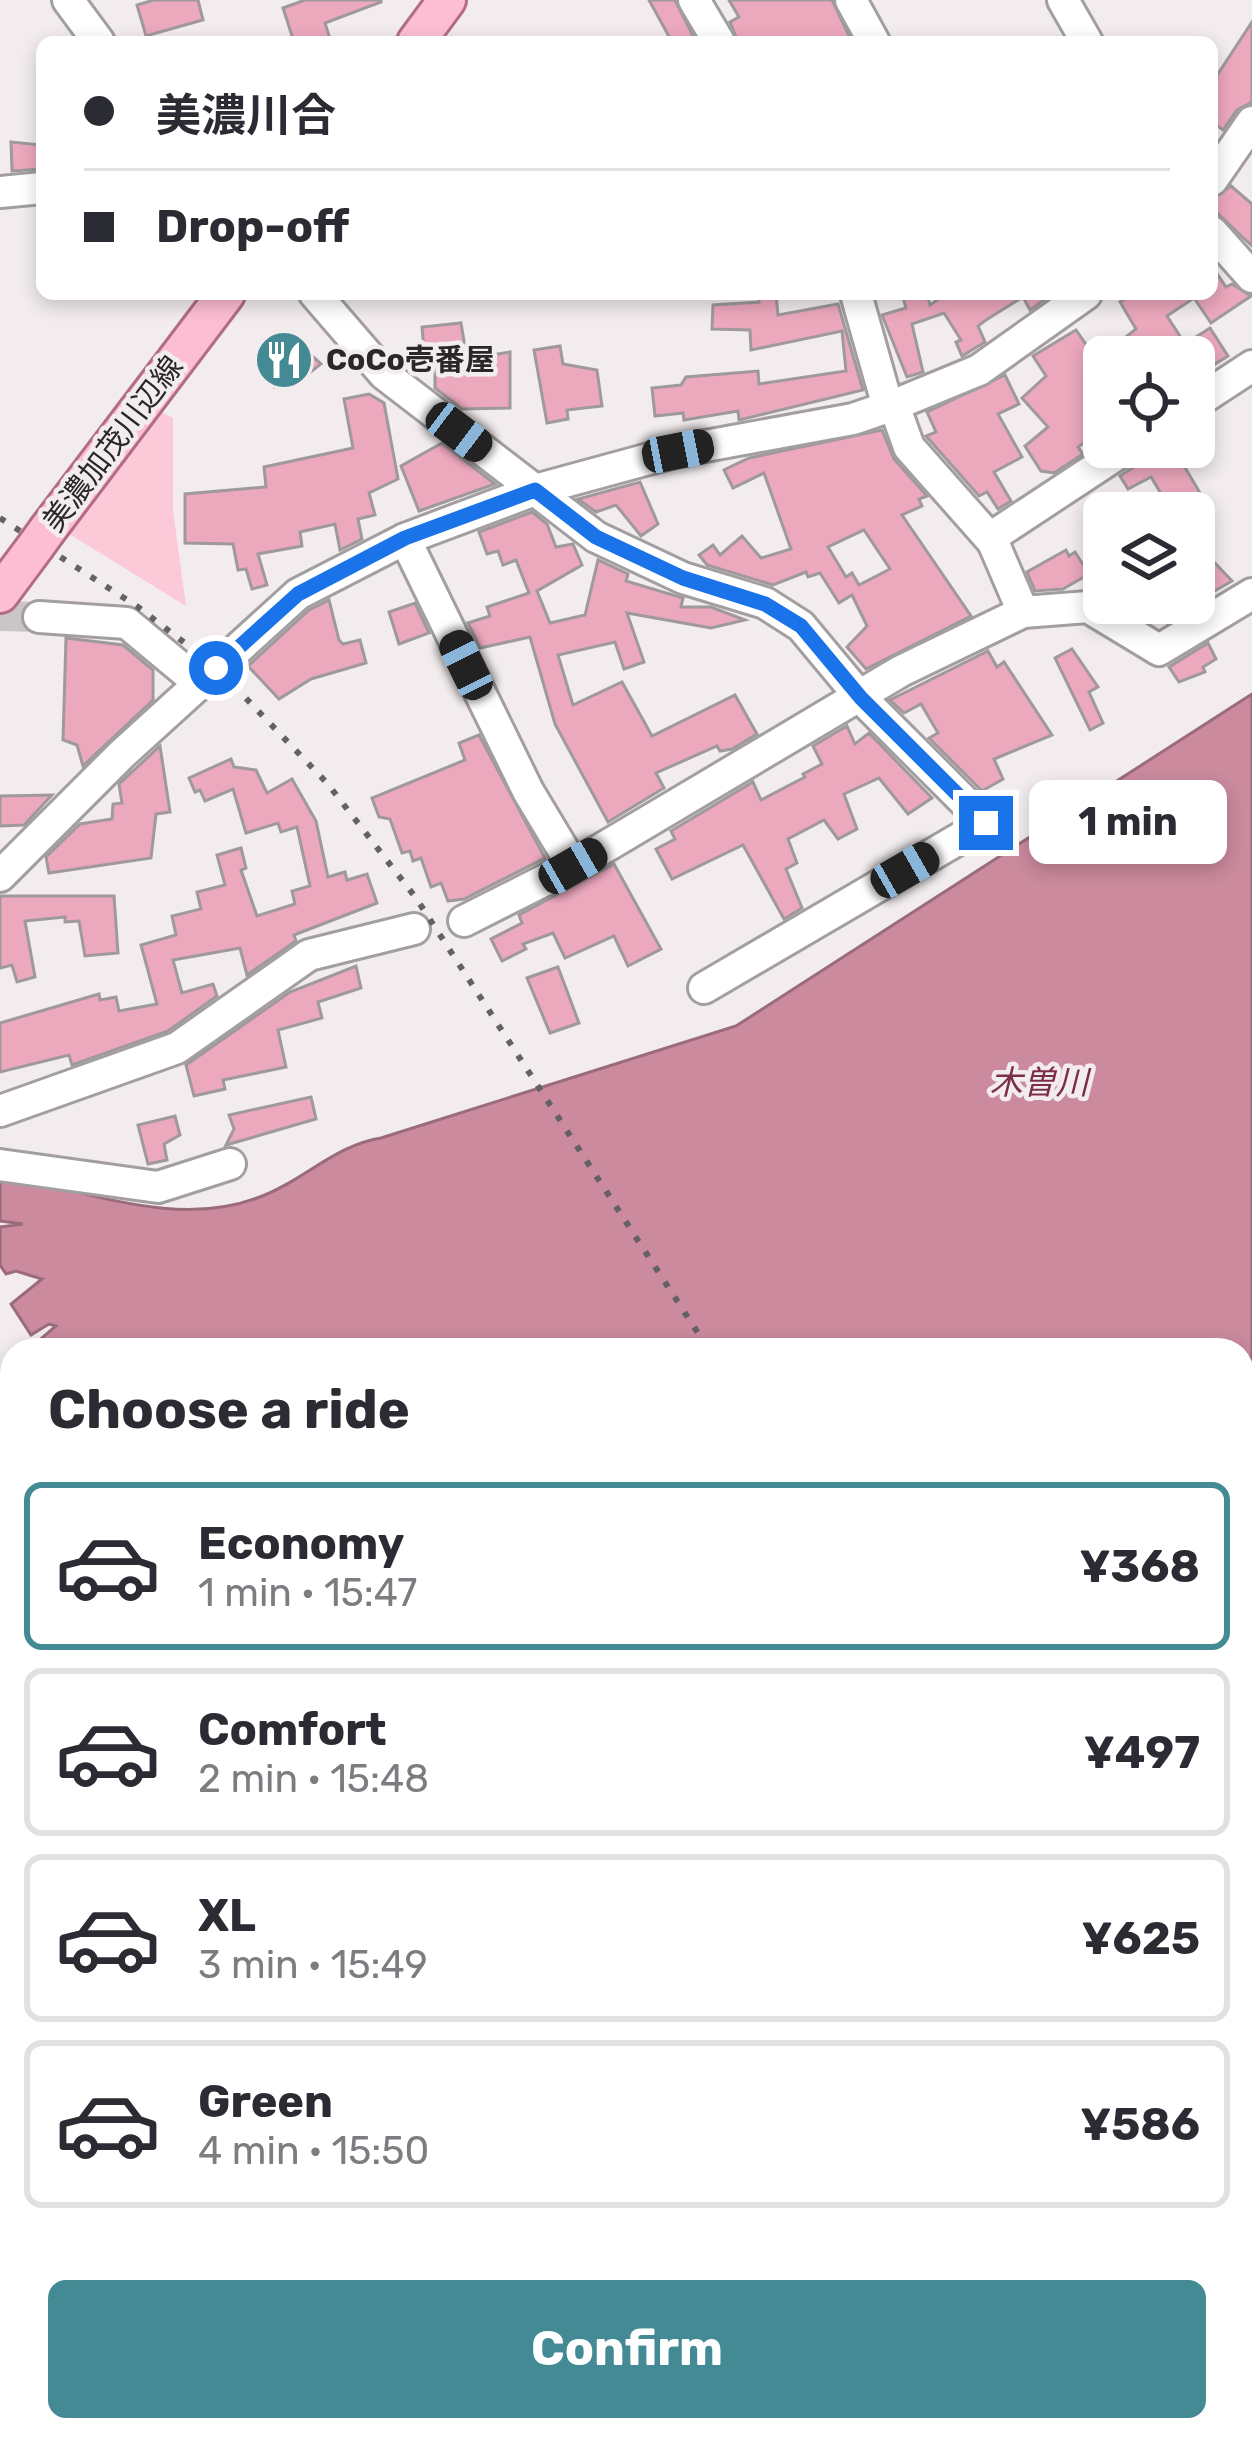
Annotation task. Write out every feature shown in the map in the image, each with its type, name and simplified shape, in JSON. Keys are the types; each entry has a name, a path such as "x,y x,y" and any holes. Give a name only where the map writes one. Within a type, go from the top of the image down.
{"main road":[{"path":"420,36 447,0"},
{"name":"美濃加茂川辺線","path":"0,594 221,300"}],"street":[{"path":"68,0 95,36"},
{"path":"694,0 715,36"},
{"path":"851,0 871,36"},
{"path":"1063,0 1084,36"},
{"path":"1218,171 1252,122"},
{"path":"0,192 36,189"},
{"path":"1218,239 1252,277"},
{"path":"320,300 384,374 596,537 683,578 765,604 801,626 861,698 986,823 704,988"},
{"path":"858,300 909,447 990,538 1023,612"},
{"path":"0,876 298,594 405,538 535,490 678,451 853,418 891,406 979,370 1078,300"},
{"path":"1215,390 1252,366"},
{"path":"990,538 1096,468"},
{"path":"405,538 528,791 573,866"},
{"path":"464,921 573,866 901,671 1023,612 1088,607 1159,650 1252,594"},
{"path":"39,617 127,623 199,683"},
{"path":"0,1111 178,1048 309,955 414,929"},
{"path":"0,1165 158,1187 230,1164"}],"shaded area":[{"path":"155,409 173,418 173,510 186,606 66,532"}],"water":[{"name":"木曽川","path":"1252,694 1252,1338 42,1338 56,1326 49,1324 31,1335 11,1304 42,1279 16,1271 6,1274 0,1265 0,1227 23,1224 0,1221 0,1175 161,1208 226,1206 273,1191 364,1142 736,1026"}],"building":[{"path":"198,0 203,20 146,36 137,5"},
{"path":"305,0 381,0 325,23 329,36 292,36 283,8"},
{"path":"649,0 675,0 693,36 669,36"},
{"path":"729,0 832,0 849,36 736,36 730,22 739,17"},
{"path":"1252,22 1252,102 1237,110 1223,130 1218,126 1218,74"},
{"path":"11,142 36,144 36,169 12,171"},
{"path":"1231,186 1252,204 1252,246 1218,214 1218,195"},
{"path":"1218,275 1226,287 1232,284 1251,296 1211,323 1195,300 1218,300"},
{"path":"777,300 778,315 838,304 863,390 739,420 738,411 684,420 683,413 655,416 652,388 681,385 686,377 758,371 759,384 846,371 842,331 751,350 750,330 712,329 713,305"},
{"path":"904,300 929,300 930,305 937,300 1018,300 978,326 985,342 962,356 956,342 961,340 944,313 912,324 923,372 907,377 882,315 906,308"},
{"path":"1025,300 1044,300 1030,310"},
{"path":"1123,300 1191,300 1167,316 1180,336 1127,336 1136,329"},
{"path":"461,323 467,359 510,352 510,408 462,409 435,388 435,370 426,371 422,327"},
{"path":"1210,328 1228,356 1215,364 1215,336 1198,336"},
{"path":"1076,330 1083,340 1083,443 1078,447 1083,454 1054,473 1041,471 1025,446 1048,427 1022,398 1046,376 1033,356"},
{"path":"294,339 321,364 308,374 301,365 274,387 258,367"},
{"path":"560,346 563,364 597,370 602,406 567,410 568,419 547,423 534,350"},
{"path":"1005,375 1019,404 998,414 1022,457 994,472 1011,501 998,509 987,492 979,496 926,436 936,432 927,412"},
{"path":"369,394 384,403 398,479 369,493 375,515 358,519 362,539 340,550 335,524 300,532 302,546 258,554 267,585 252,589 246,569 238,570 233,544 185,543 185,494 266,487 264,467 353,448 344,399"},
{"path":"882,430 894,459 927,496 919,499 922,506 902,515 971,616 866,669 847,647 867,626 852,595 839,603 820,573 808,577 806,572 773,585 707,565 699,555 713,545 720,555 742,536 761,558 791,549 764,473 733,488 724,470 749,458","holes":["864,530 890,569 859,585 852,573 846,577 828,547"]},
{"path":"442,443 495,484 419,511 401,466"},
{"path":"1132,468 1185,468 1199,492 1160,492 1151,477 1128,489 1120,476"},
{"path":"640,482 658,524 641,536 616,505 596,512 578,499"},
{"path":"532,512 547,524 556,547 573,544 582,565 537,591 550,623 585,615 598,560 628,574 626,581 683,598 681,607 711,607 745,620 711,628 627,613 644,662 624,669 615,642 558,655 573,705 622,682 652,736 735,695 757,734 732,749 720,751 717,746 656,773 664,788 608,822 555,724 530,637 480,648 468,623 490,616 487,607 529,593 516,560 503,565 498,551 487,554 479,532"},
{"path":"1066,550 1069,556 1075,552 1083,565 1083,577 1063,589 1035,591 1027,572"},
{"path":"1215,563 1232,581 1215,591"},
{"path":"329,600 339,640 343,644 360,640 366,663 311,679 279,699 248,666 309,610"},
{"path":"415,603 429,633 399,644 389,612"},
{"path":"66,638 123,645 153,670 153,700 83,766 77,745 63,740"},
{"path":"1208,643 1216,659 1203,667 1205,672 1179,682 1169,667"},
{"path":"1072,649 1098,687 1089,692 1103,723 1090,730 1055,658"},
{"path":"988,651 997,667 1004,662 1052,735 994,759 1003,779 982,791 929,738 938,733 921,704 904,713 890,700"},
{"path":"847,726 855,744 869,733 932,798 908,814 879,778 844,794 857,829 838,839 824,820 788,839 797,863 786,869 802,908 784,919 743,845 672,879 656,849 675,839 671,831 753,782 761,800 805,777 822,764 813,746"},
{"path":"479,735 545,858 464,899 448,901 441,883 431,887 421,858 413,861 410,851 402,853 390,819 379,817 372,798 465,760 459,743"},
{"path":"160,746 170,812 156,814 151,858 49,873 46,857 80,824 112,819 113,804 122,803 119,784"},
{"path":"231,759 234,767 256,770 267,793 292,779 316,821 328,877 345,872 347,880 367,874 377,903 294,935 296,941 247,975 240,948 173,960 182,993 213,984 217,996 168,1031 72,1065 69,1055 0,1072 0,1023 99,994 100,1000 116,997 119,1011 157,1004 141,945 176,935 172,916 201,909 197,892 225,885 217,855 241,848 246,868 241,870 257,916 295,904 292,891 310,886 297,827 281,832 278,823 246,833 233,789 205,801 200,790 195,792 189,778"},
{"path":"52,795 24,825 0,826 0,796"},
{"path":"614,864 661,949 628,966 614,936 565,958 553,933 523,944 526,949 502,961 491,939 522,923 519,915"},
{"path":"0,896 114,896 118,953 85,956 79,921 65,922 65,917 25,921 35,977 17,982 12,965 0,968"},
{"path":"356,966 361,988 318,1002 322,1018 278,1030 286,1067 223,1080 225,1089 194,1096 186,1065 290,992"},
{"path":"558,967 579,1023 550,1033 527,978"},
{"path":"311,1097 316,1119 226,1145 234,1129 229,1115"},
{"path":"175,1116 180,1135 164,1144 167,1160 148,1164 138,1125"}],"tunnel":[{"path":"0,616 39,617"}],"railway":[{"path":"0,518 138,607 216,667 327,783 416,898 701,1338"}],"place":[{"name":"CoCo壱番屋","path":"284,360"}],"route":[{"path":"216,668 298,594 405,538 535,490 596,537 683,578 765,604 801,626 861,698 986,823"}]}
